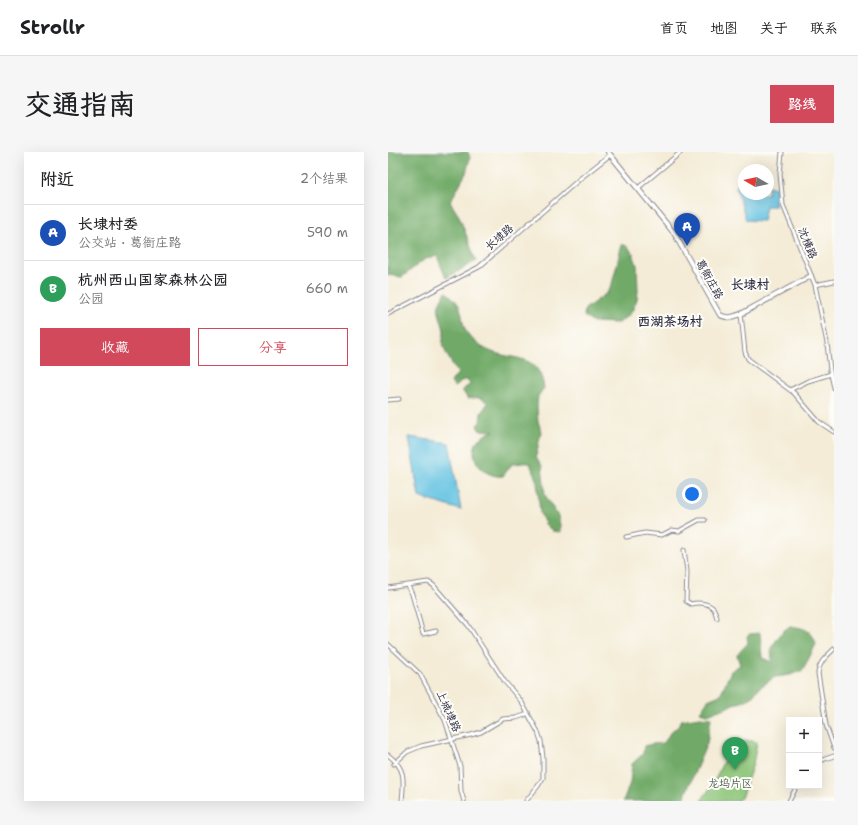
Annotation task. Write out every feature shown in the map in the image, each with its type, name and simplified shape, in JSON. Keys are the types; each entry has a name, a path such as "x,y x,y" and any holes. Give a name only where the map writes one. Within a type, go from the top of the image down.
{"street":[{"path":"638,188 681,152"},
{"name":"沈横路","path":"782,152 780,174 783,205 815,285 834,388"},
{"name":"葛衙庄路","path":"609,153 674,233 720,315 725,318 730,318 740,314 811,276"},
{"name":"长埭路","path":"388,313 479,267 609,153"},
{"path":"815,285 834,281"},
{"path":"740,314 743,344 748,359 790,390 806,405 818,422 834,432"},
{"path":"790,390 808,381 831,374"},
{"path":"388,400 400,399"},
{"path":"626,537 645,533 662,535 672,530 679,531 699,520 705,520"},
{"path":"684,550 687,571 686,601 690,604 695,602 706,604 713,608 717,618"},
{"path":"388,588 428,582 433,585 468,625 505,682 516,694 528,712 541,742 544,768 541,782 526,801"},
{"path":"408,586 412,594 423,634 436,631"},
{"name":"上城埭路","path":"388,644 420,674 445,720 460,766 461,791 464,801"},
{"path":"834,649 821,663 818,673 826,725 834,748"},
{"path":"396,763 406,752 421,746 452,740 481,732 503,719 516,718 525,715 528,712"},
{"path":"388,754 401,768 404,779 402,801"},
{"path":"822,760 834,756"},
{"path":"789,801 795,789"}],"green space":[{"path":"388,152 468,152 470,158 466,173 450,202 459,216 476,261 446,278 437,256 425,259 402,277 388,275"},
{"path":"622,244 628,247 633,254 637,265 638,291 634,307 630,314 618,323 592,322 584,316 585,309 607,293 612,284"},
{"path":"446,292 459,306 465,329 475,341 482,347 492,352 529,362 536,367 541,375 544,388 538,396 538,421 541,431 536,457 542,466 545,495 558,516 560,532 552,531 545,524 540,513 537,482 530,463 512,464 503,476 497,476 486,472 477,463 474,452 476,443 488,433 494,431 479,430 477,425 480,422 481,413 488,403 479,398 468,399 462,390 471,384 465,379 454,387 451,382 458,373 443,346 444,330 439,311 440,303"},
{"path":"790,626 809,632 816,644 803,670 790,675 775,677 759,688 750,698 742,702 707,714 700,712 708,700 720,695 731,671 740,665 737,655 748,643 747,636 750,634 760,633 762,658 772,662 771,648 782,632"},
{"path":"700,717 711,718 707,743 684,801 623,801 630,783 632,764 643,754 644,746 664,743 671,731 678,727 681,720"},
{"name":"龙坞片区","path":"746,740 757,742 753,764 741,798 736,801 701,801 713,784 724,760"}],"water":[{"path":"774,188 776,188 775,206 766,206 763,221 746,220 740,200 774,200"},
{"path":"409,437 449,443 461,510 419,497"}],"place":[{"name":"长埭村委","path":"687,246"},
{"name":"杭州西山国家森林公园","path":"735,770"}],"district":[{"name":"长埭村","path":"750,284"},
{"name":"西湖茶场村","path":"670,321"}]}
